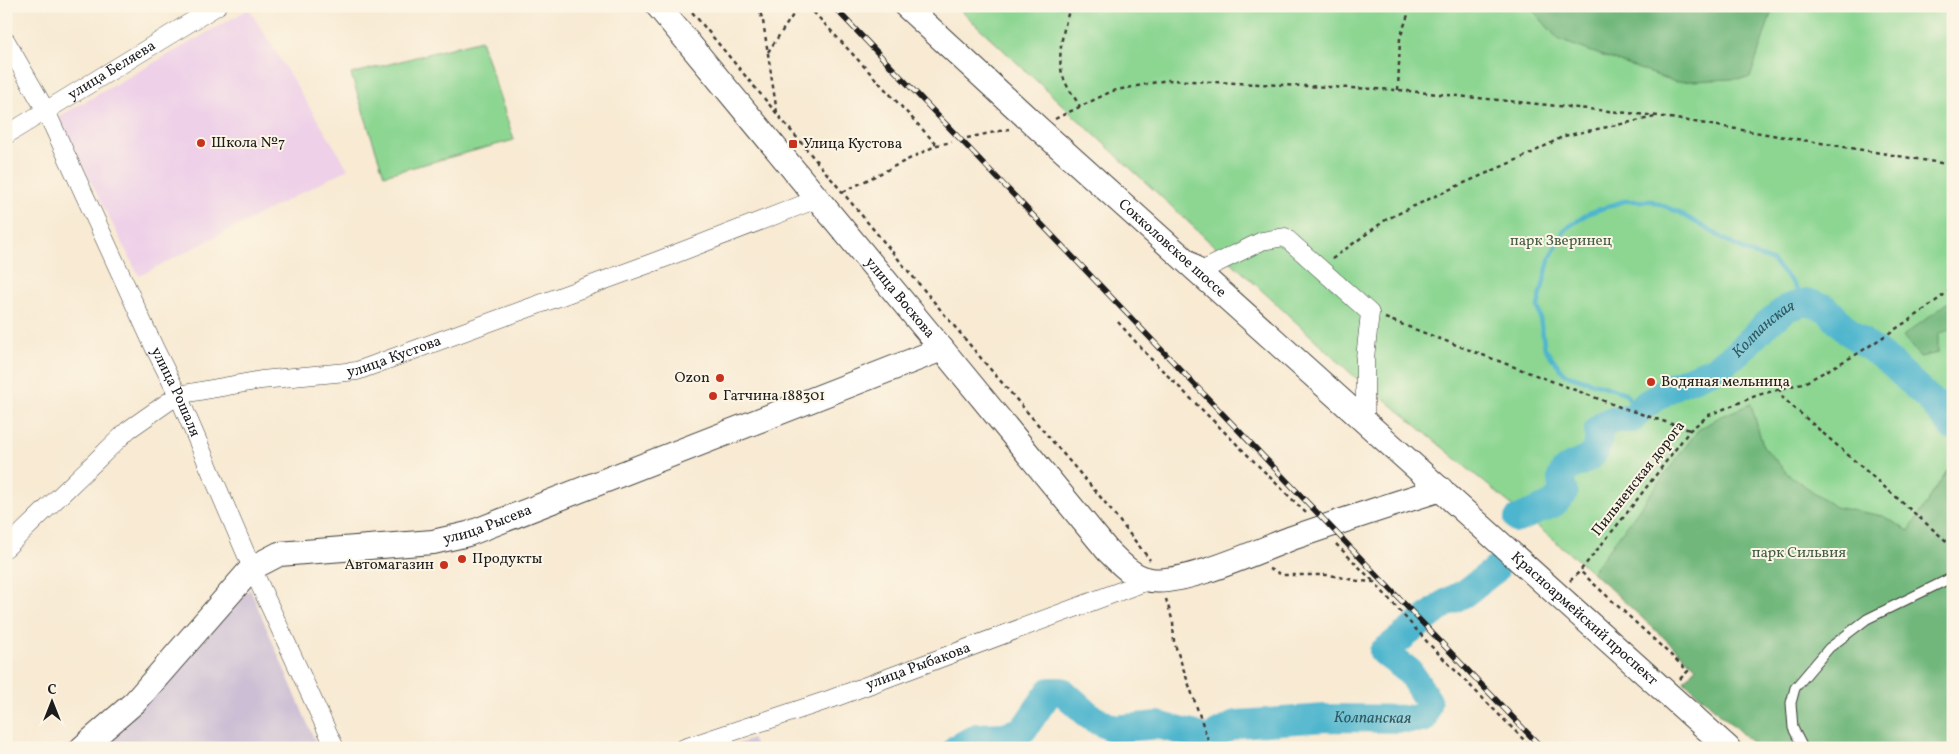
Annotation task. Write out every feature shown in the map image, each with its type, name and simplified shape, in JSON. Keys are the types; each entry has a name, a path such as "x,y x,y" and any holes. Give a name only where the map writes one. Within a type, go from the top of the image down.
{"main road":[{"name":"улица Воскова","path":"658,6 1107,550 1126,580 1155,580"},
{"name":"Сокколовское шоссе","path":"906,6 1037,127 1441,489"},
{"name":"улица Рысева","path":"82,748 135,702 252,568 279,554 432,542 468,534 942,349"},
{"path":"1155,580 1176,578 1217,567 1321,528 1441,489"},
{"name":"Красноармейский проспект","path":"1441,489 1728,748"}],"street":[{"name":"улица Беляева","path":"6,135 218,6"},
{"name":"улица Рошаля","path":"6,40 46,111 155,349 178,394 252,568 336,748"},
{"name":"улица Кустова","path":"6,548 128,430 178,394 261,380 357,371 656,261 817,199"},
{"path":"1199,272 1262,241 1285,236 1321,268 1370,313 1365,358 1365,422"},
{"name":"улица Рыбакова","path":"684,748 831,699 1126,580"}],"lane":[{"path":"1803,748 1793,728 1791,703 1795,688 1829,648 1867,619 1953,577"}],"path":[{"path":"687,6 985,363 1103,500 1151,560 1155,580 1173,622 1174,642 1211,748"},
{"path":"758,6 763,21 777,113"},
{"path":"768,52 799,6"},
{"path":"808,6 937,145"},
{"path":"1071,6 1061,42 1062,75 1080,107"},
{"path":"1398,90 1400,38 1411,6"},
{"path":"967,138 1020,126 1037,127 1112,90 1167,80 1398,90 1658,116 1953,165"},
{"path":"1321,268 1387,219 1528,155 1564,136 1658,116"},
{"path":"843,192 937,145 952,142"},
{"name":"Пильненская дорога","path":"1568,584 1585,566 1690,430 1709,415 1779,388 1806,382 1857,354 1888,332 1920,313 1953,288"},
{"path":"1370,313 1620,407 1690,430"},
{"path":"1118,322 1152,359 1287,492 1374,582 1429,644 1532,748"},
{"path":"1779,388 1783,398 1953,548"},
{"path":"1267,568 1283,575 1330,575 1358,582 1374,582"},
{"path":"1580,571 1688,671"}],"shaded area":[{"name":"Школа №7","path":"249,9 348,169 139,276 58,117"},
{"path":"250,589 318,748 100,748"},
{"path":"752,739 757,748 727,748"}],"green space":[{"name":"парк Зверинец","path":"956,6 1953,6 1953,748 1758,748 1684,681 1696,667 1592,572 1376,392 1355,377"},
{"path":"1529,6 1768,6 1772,11 1750,78 1675,82 1559,40"},
{"path":"481,40 514,140 384,175 351,74"},
{"path":"1953,299 1953,330 1948,330 1938,335 1938,353 1920,357 1903,336"},
{"name":"парк Сильвия","path":"1751,404 1763,446 1788,474 1835,507 1883,516 1909,531 1953,461 1953,748 1758,748 1684,681 1696,667 1592,572 1698,430 1721,416"}],"waterway":[{"path":"1642,407 1630,400 1625,393 1565,374 1545,349 1538,306 1549,260 1564,230 1589,213 1624,201 1652,201 1678,212 1747,252 1772,261 1791,281 1806,302"},
{"name":"Колпанская","path":"1518,519 1553,504 1564,493 1561,477 1570,467 1584,461 1595,451 1598,442 1598,429 1614,420 1632,419 1642,407 1675,385 1713,370 1739,352 1764,326 1787,308 1806,302 1826,308 1849,332 1892,364 1928,398 1953,427"},
{"path":"1928,398 1940,394 1953,396"},
{"path":"1541,509 1553,512 1565,509 1568,501 1564,493"},
{"name":"Колпанская","path":"1217,734 1237,724 1326,718 1423,719 1428,701 1409,671 1383,652 1446,603 1465,593 1495,570"},
{"name":"Колпанская","path":"957,748 977,737 1005,736 1023,730 1050,691 1062,691 1092,718 1114,729 1158,725 1199,736"}],"railway":[{"path":"833,6 1542,748"}],"place":[{"name":"Школа №7","path":"201,143"},
{"name":"Улица Кустова","path":"793,144"},
{"name":"Ozon","path":"720,378"},
{"name":"Водяная мельница","path":"1651,382"},
{"name":"Гатчина 188301","path":"713,396"},
{"name":"Продукты","path":"462,559"},
{"name":"Автомагазин","path":"444,565"}]}
